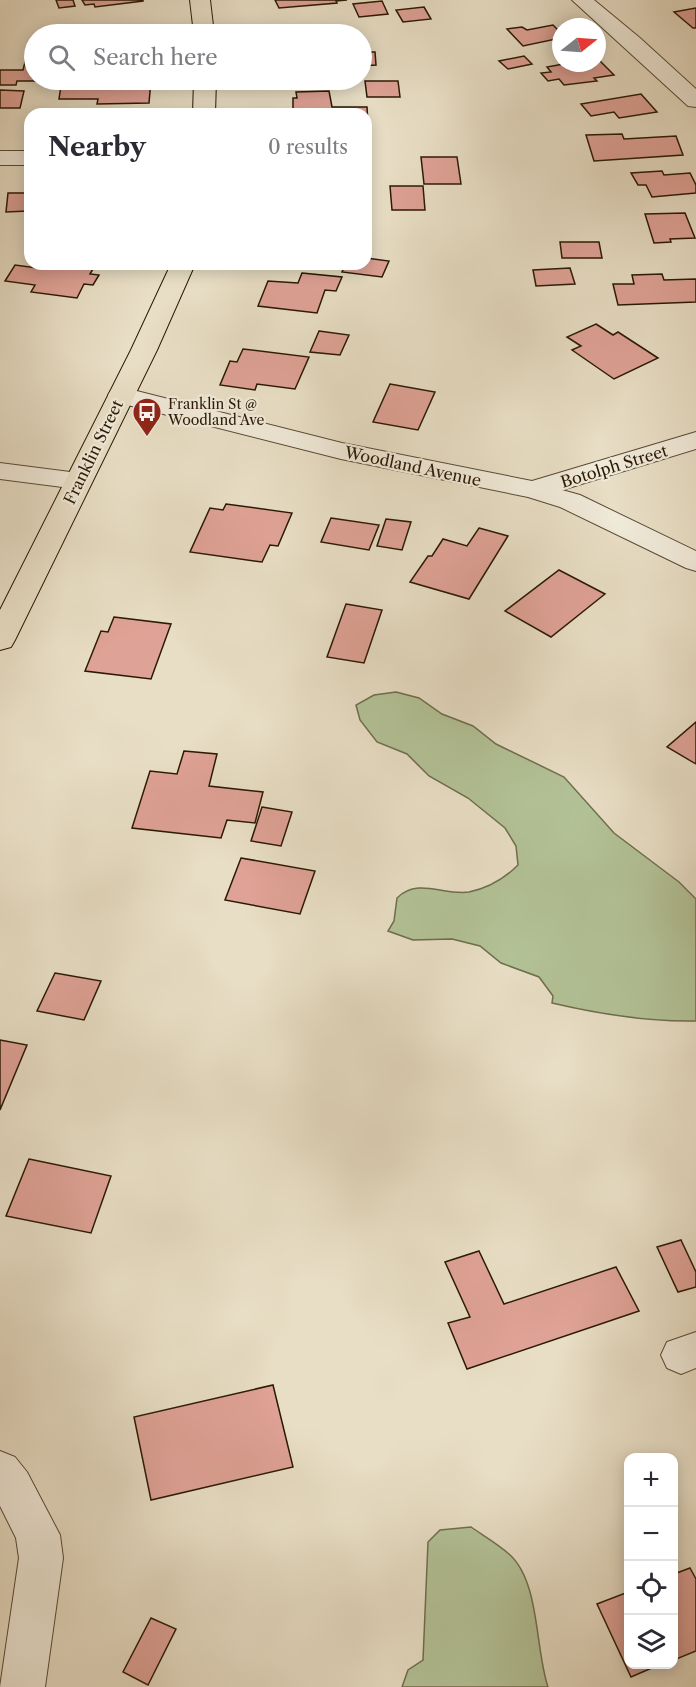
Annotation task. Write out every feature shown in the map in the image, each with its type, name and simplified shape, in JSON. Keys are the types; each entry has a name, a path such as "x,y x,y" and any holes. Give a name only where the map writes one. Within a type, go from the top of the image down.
{"main road":[{"path":"200,0 203,24"},
{"path":"204,108 205,90"},
{"name":"Franklin Street","path":"0,640 165,308 181,270"}],"street":[{"path":"582,0 633,42 696,100"},
{"path":"0,158 24,158"},
{"name":"Woodland Avenue","path":"121,395 341,451 533,490 570,501 603,515 696,562"},
{"name":"Botolph Street","path":"533,490 696,440"},
{"path":"0,471 78,481"},
{"path":"0,1471 12,1486 38,1535 41,1558 22,1687"}],"green space":[{"path":"396,692 419,698 442,714 473,726 496,744 564,777 614,833 679,882 696,899 696,1021 623,1016 552,1003 553,996 539,977 501,963 480,946 452,939 413,940 388,931 394,921 397,898 405,892 422,888 469,892 495,882 518,865 516,846 505,828 468,798 429,776 407,754 377,742 360,720 356,705 374,695"},
{"path":"471,1527 496,1543 519,1566 532,1598 548,1687 402,1687 408,1670 423,1660 428,1542 440,1530"}],"building":[{"path":"56,0 73,0 75,6 59,8"},
{"path":"82,0 143,1 95,7 94,4 85,5"},
{"path":"275,0 347,0 336,1 337,3 279,8"},
{"path":"382,1 388,14 359,17 353,4"},
{"path":"424,7 431,19 403,22 396,10"},
{"path":"696,8 696,28 674,12"},
{"path":"552,25 552,40 523,46 507,29 522,27 527,30"},
{"path":"372,52 375,52 376,65 372,65"},
{"path":"524,56 532,64 508,69 499,61"},
{"path":"24,66 24,81 17,81 16,85 0,85 0,70 23,70"},
{"path":"552,66 552,72 606,72 606,67 614,75 594,78 597,81 564,85 559,79 548,81 541,73 551,72 547,67"},
{"path":"372,81 398,81 400,97 367,97 366,90 372,90"},
{"path":"0,90 24,91 20,108 0,108"},
{"path":"60,90 150,90 149,103 97,104 98,99 59,99"},
{"path":"329,91 332,107 367,108 293,108 293,98 297,98 296,92"},
{"path":"641,94 657,112 619,118 614,112 591,116 581,104"},
{"path":"622,134 624,139 676,136 683,155 594,161 586,135"},
{"path":"421,157 457,157 461,184 424,184"},
{"path":"662,171 664,175 690,173 696,185 696,193 652,197 646,185 638,185 631,173"},
{"path":"390,186 423,186 425,210 392,210"},
{"path":"8,193 24,193 24,211 6,212"},
{"path":"685,213 695,238 670,239 671,242 654,243 645,214"},
{"path":"560,242 599,242 602,258 562,258"},
{"path":"372,259 389,261 382,277 342,272 343,270 372,270"},
{"path":"15,265 24,266 24,270 92,270 90,274 99,275 93,285 84,284 77,298 31,292 35,285 5,281"},
{"path":"570,268 575,284 536,286 533,270"},
{"path":"302,273 342,277 336,291 325,290 317,313 258,306 268,281 298,283"},
{"path":"662,274 664,280 696,279 696,302 618,305 613,284 634,284 632,275"},
{"path":"596,324 613,335 618,332 658,358 614,379 572,350 581,346 567,337"},
{"path":"319,331 349,335 340,355 310,352"},
{"path":"243,349 309,357 295,389 257,384 255,390 220,385 230,361 237,362"},
{"path":"390,384 435,392 418,430 373,422"},
{"path":"226,504 292,513 278,546 270,545 262,562 190,552 210,508 223,510"},
{"path":"331,518 379,525 369,550 321,542"},
{"path":"386,519 411,522 402,550 377,546"},
{"path":"479,528 508,536 469,599 410,582 443,539 467,546"},
{"path":"559,570 605,594 551,637 505,611"},
{"path":"346,604 382,610 364,663 327,657"},
{"path":"114,617 171,624 151,679 85,671 101,631 108,632"},
{"path":"696,722 696,764 667,747"},
{"path":"184,751 217,754 209,786 263,792 255,823 227,820 221,838 132,828 150,771 177,774"},
{"path":"262,807 292,812 281,846 251,841"},
{"path":"241,858 315,871 300,914 225,900"},
{"path":"55,973 101,981 84,1020 37,1011"},
{"path":"0,1040 27,1045 0,1110"},
{"path":"29,1159 111,1176 91,1233 6,1216"},
{"path":"681,1240 696,1272 696,1287 678,1292 657,1247"},
{"path":"479,1251 504,1304 616,1267 639,1311 467,1369 448,1323 470,1317 445,1262"},
{"path":"273,1385 293,1467 151,1500 134,1417"},
{"path":"690,1568 696,1579 696,1651 678,1658 678,1615 678,1572"},
{"path":"624,1594 624,1662 597,1604"},
{"path":"151,1618 176,1629 148,1685 123,1672"},
{"path":"627,1669 649,1669 631,1677"}],"place":[{"name":"Franklin St @ Woodland Ave","path":"147,438"}]}
